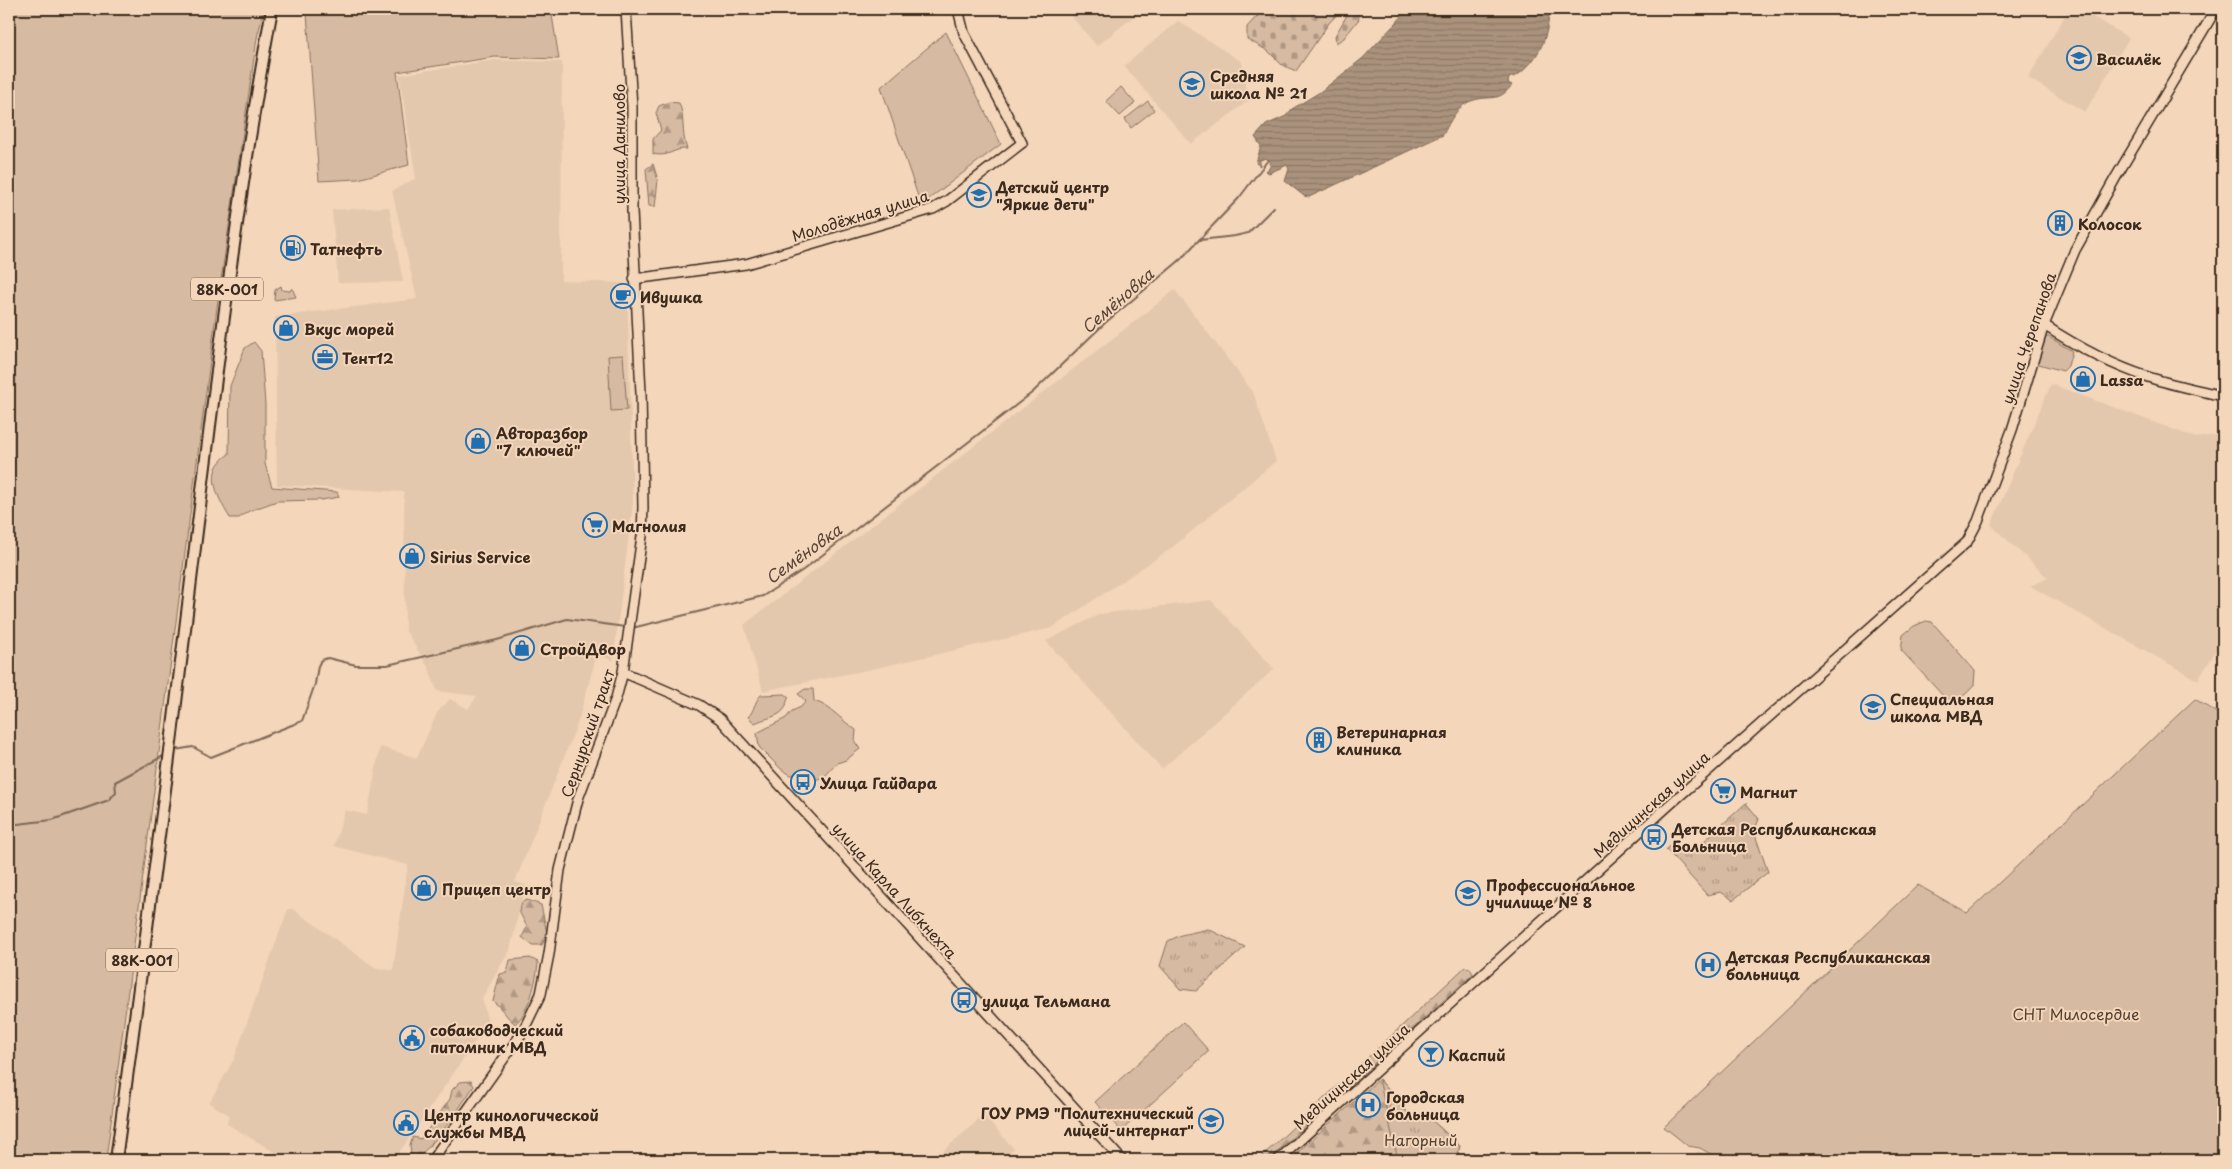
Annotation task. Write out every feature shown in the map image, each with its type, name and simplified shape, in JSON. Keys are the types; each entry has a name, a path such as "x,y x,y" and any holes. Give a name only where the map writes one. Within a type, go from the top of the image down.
{"main road":[{"name":"88К-001","path":"116,1160 169,759 226,295 251,126 272,9"},
{"name":"улица Данилово","path":"626,9 632,107 634,279"},
{"name":"Молодёжная улица","path":"634,279 746,264 933,209 954,196 1022,143 964,33 958,9"},
{"name":"улица Черепанова","path":"1912,592 1961,548 1975,528 2012,430 2044,324 2075,250 2216,9"},
{"name":"Сернурский тракт","path":"432,1160 522,1033 541,994 549,954 560,870 573,816 624,672 642,536 643,507 634,279"},
{"path":"2044,324 2078,346 2124,368 2161,381 2223,396"},
{"name":"Медицинская улица","path":"1278,1160 1668,806 1912,592"},
{"name":"улица Карла Либкнехта","path":"624,672 699,705 720,719 1122,1160"}],"shaded area":[{"path":"1065,9 1143,9 1097,46"},
{"path":"1409,9 1549,9 1549,19 1545,37 1538,53 1533,61 1518,75 1509,78 1508,83 1512,85 1507,91 1499,96 1474,100 1463,105 1455,114 1443,135 1309,197 1304,196 1285,181 1289,169 1287,165 1269,173 1266,171 1270,167 1270,161 1266,158 1260,160 1260,166 1256,163 1261,146 1255,137 1266,125 1286,116 1292,109 1320,92 1363,58"},
{"name":"Василёк","path":"2069,9 2080,9 2129,38 2085,112 2028,78"},
{"name":"Средняя школа № 21","path":"1178,21 1242,62 1248,101 1191,144 1124,66"},
{"path":"495,60 562,62 561,281 627,283 633,503 613,661 597,654 578,722 515,882 525,885 510,950 482,998 488,1023 394,1160 288,1160 227,1124 229,1115 209,1103 234,1059 288,909 293,909 377,969 393,970 408,865 334,846 345,810 367,815 380,747 417,758 437,713 450,699 468,709 477,696 437,691 429,669 405,629 404,492 277,485 275,317 417,299 392,191 416,178 399,75"},
{"path":"389,207 403,282 338,283 332,210"},
{"path":"1175,290 1253,392 1276,461 1169,550 1052,628 872,669 763,691 744,625"},
{"path":"2051,384 2196,438 2214,435 2223,437 2223,639 2198,680 2030,586 2048,578 1991,525"},
{"path":"1211,600 1274,669 1162,769 1046,641 1100,614"},
{"path":"984,1115 1014,1149 1001,1160 933,1160"},
{"path":"1698,1151 1715,1160 1692,1160"}],"green space":[{"path":"9,9 264,9 257,38 217,307 106,1160 9,1160"},
{"path":"336,9 551,9 559,59 495,57 397,72 409,165 358,179 319,181 307,13"},
{"path":"1274,9 1342,9 1329,23 1296,71 1282,65 1268,51 1247,39 1247,27 1257,16"},
{"path":"1342,9 1358,9 1359,19 1344,38 1336,43 1335,36 1347,15"},
{"path":"946,32 1001,144 921,205 881,87"},
{"path":"1121,87 1135,103 1120,116 1106,101"},
{"path":"1148,101 1154,110 1131,128 1125,119"},
{"path":"669,102 679,103 681,108 687,149 663,155 653,154 653,139 661,130 656,113 659,106"},
{"path":"653,164 658,180 655,207 649,206 646,169"},
{"path":"281,286 282,290 290,291 292,288 296,297 274,300 275,290"},
{"path":"2045,337 2049,337 2072,351 2068,366 2063,371 2039,364 2036,360"},
{"path":"254,342 261,351 265,404 265,464 272,487 337,492 339,497 321,500 277,501 249,511 239,518 230,518 216,490 214,475 220,462 229,454 230,386 245,348"},
{"path":"623,355 627,410 611,411 608,356"},
{"path":"1926,621 1932,622 1975,671 1974,685 1958,698 1945,698 1901,650 1903,635 1914,626"},
{"path":"805,689 813,689 814,701 831,710 856,730 855,742 860,749 846,760 837,763 825,776 813,781 803,774 791,775 781,769 759,747 757,733 786,718 792,711 801,707 806,701 798,694"},
{"path":"785,694 789,697 785,708 779,714 755,723 748,717 761,695"},
{"name":"СНТ Милосердие","path":"2195,699 2223,717 2223,1160 1721,1160 1700,1148 1688,1146 1664,1127 1918,885 1967,913"},
{"path":"1746,803 1759,819 1754,832 1768,872 1733,900 1721,892 1707,895 1666,849 1674,842 1684,850 1701,844"},
{"path":"527,900 541,905 547,933 542,945 532,945 522,937 527,927 519,911 522,902"},
{"path":"1208,929 1245,947 1196,991 1180,989 1160,966 1168,941 1181,935"},
{"path":"530,958 538,962 534,986 524,1012 515,1024 493,1001 500,974 507,973 510,960"},
{"path":"1465,967 1470,968 1473,974 1268,1160 1258,1160"},
{"path":"1183,1022 1209,1051 1121,1131 1095,1102"},
{"path":"1379,1079 1413,1119 1424,1113 1460,1146 1458,1153 1468,1160 1360,1160 1358,1157 1330,1160 1289,1160"},
{"name":"Нагорный","path":"1379,1079 1413,1119 1424,1113 1460,1146 1458,1153 1468,1160 1398,1160"},
{"path":"471,1081 474,1086 455,1115 430,1146 415,1158 411,1155 410,1145 413,1137 421,1139 450,1099 452,1090 460,1082"}],"waterway":[{"name":"Семёновка","path":"632,628 763,596 803,570 1033,392 1105,323 1179,261 1239,198 1268,160"},
{"path":"1200,240 1248,233 1274,207"},
{"name":"Семёновка","path":"175,750 193,747 211,757 302,721 315,684 318,666 321,660 328,658 356,665 387,665 497,640 567,619 625,627"},
{"name":"Семёновка","path":"9,825 52,820 109,800 116,792 115,782 167,754"}],"place":[{"name":"Василёк","path":"2079,58"},
{"name":"Средняя школа № 21","path":"1192,84"},
{"name":"Детский центр \"Яркие дети\"","path":"979,195"},
{"name":"Колосок","path":"2060,223"},
{"name":"Татнефть","path":"293,248"},
{"name":"Ивушка","path":"623,296"},
{"name":"Вкус морей","path":"286,328"},
{"name":"Тент12","path":"325,357"},
{"name":"Lassa","path":"2083,379"},
{"name":"Авторазбор \"7 ключей\"","path":"478,441"},
{"name":"Магнолия","path":"595,525"},
{"name":"Sirius Service","path":"412,556"},
{"name":"СтройДвор","path":"522,648"},
{"name":"Специальная школа МВД","path":"1873,707"},
{"name":"Ветеринарная клиника","path":"1319,740"},
{"name":"Улица Гайдара","path":"803,782"},
{"name":"Магнит","path":"1723,791"},
{"name":"Детская Республиканская Больница","path":"1654,837"},
{"name":"Прицеп центр","path":"424,888"},
{"name":"Профессиональное училище № 8","path":"1468,893"},
{"name":"Детская Республиканская больница","path":"1708,965"},
{"name":"улица Тельмана","path":"964,1000"},
{"name":"собаководческий питомник МВД","path":"412,1038"},
{"name":"Каспий","path":"1431,1054"},
{"name":"Городская больница","path":"1368,1105"},
{"name":"ГОУ РМЭ \"Политехнический лицей-интернат\"","path":"1211,1121"},
{"name":"Центр кинологической службы МВД","path":"406,1123"}]}
